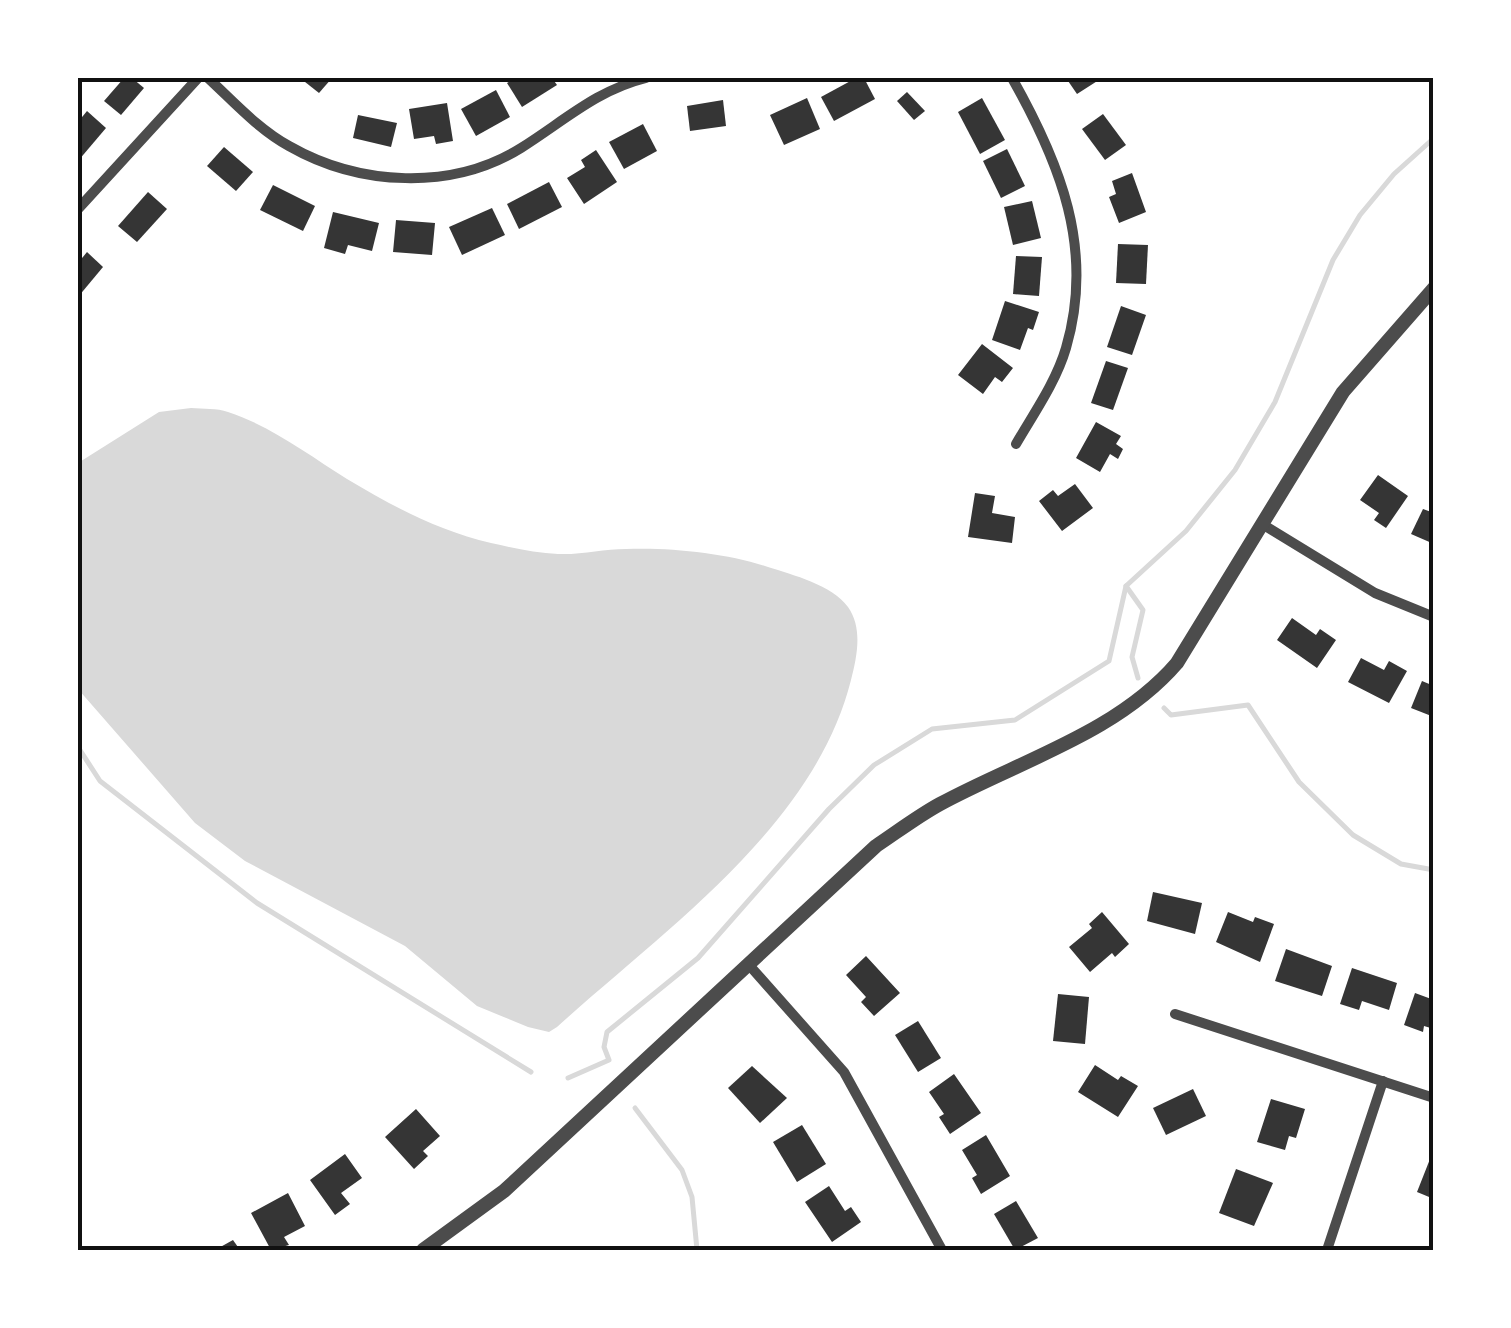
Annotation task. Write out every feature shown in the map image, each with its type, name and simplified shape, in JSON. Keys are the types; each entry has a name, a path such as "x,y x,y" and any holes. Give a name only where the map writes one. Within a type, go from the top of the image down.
{"street":[{"path":"78,209 198,78"},
{"path":"208,78 262,128 289,146 325,164 363,175 406,179 446,176 480,167 518,150 594,98 629,80 646,78"},
{"path":"1012,78 1062,178 1074,231 1076,290 1066,348 1048,390 1016,444"},
{"path":"423,1250 504,1191 876,846 936,806 1097,726 1154,690 1176,663 1343,392 1434,288"},
{"path":"1262,524 1375,593 1434,617"},
{"path":"749,965 844,1072 942,1250"},
{"path":"1174,1014 1434,1098"},
{"path":"1326,1250 1383,1081"}],"shaded area":[{"path":"191,408 224,411 244,418 381,499 434,525 472,538 550,553 679,550 752,562 832,593 853,615 857,652 851,680 832,733 804,783 770,829 730,872 643,953 549,1032 477,1006 405,946 245,861 195,823 78,689 78,463 159,412"}],"building":[{"path":"124,78 132,78 144,88 121,115 104,101"},
{"path":"300,78 332,78 319,93"},
{"path":"516,78 552,78 557,85 522,107 507,83"},
{"path":"856,78 864,78 875,99 834,121 821,97"},
{"path":"1066,78 1102,78 1077,94"},
{"path":"496,90 510,117 476,136 461,109"},
{"path":"907,92 925,111 914,120 897,101"},
{"path":"807,98 820,129 784,145 770,115"},
{"path":"982,98 1005,140 980,154 958,112"},
{"path":"723,100 726,126 690,131 687,106"},
{"path":"447,103 453,141 436,144 434,136 414,139 409,109"},
{"path":"87,111 106,128 78,161 78,122"},
{"path":"1103,114 1126,145 1105,160 1082,129"},
{"path":"358,115 397,123 391,147 353,138"},
{"path":"643,124 657,151 624,169 609,142"},
{"path":"224,147 253,172 236,191 207,166"},
{"path":"1007,149 1025,186 1001,198 983,161"},
{"path":"596,150 617,182 584,204 567,178 585,167 581,160"},
{"path":"1132,173 1146,212 1119,223 1109,197 1116,194 1112,181"},
{"path":"549,182 562,207 519,229 507,204"},
{"path":"273,185 315,206 303,231 260,210"},
{"path":"148,192 167,209 137,242 118,226"},
{"path":"1032,201 1041,238 1013,245 1004,207"},
{"path":"492,208 505,235 462,255 449,227"},
{"path":"333,212 379,223 372,251 348,245 345,254 324,248"},
{"path":"396,220 435,223 432,255 393,252"},
{"path":"1118,244 1148,245 1146,284 1116,283"},
{"path":"87,252 103,267 78,297 78,263"},
{"path":"1016,256 1042,257 1039,296 1013,294"},
{"path":"1005,301 1039,312 1020,350 992,340"},
{"path":"1121,306 1146,315 1132,355 1107,347"},
{"path":"982,344 1013,368 1002,382 995,377 983,394 958,375"},
{"path":"1106,361 1128,368 1113,410 1091,403"},
{"path":"1096,422 1121,436 1116,444 1123,449 1118,459 1110,454 1100,472 1076,458"},
{"path":"1378,475 1408,496 1386,528 1374,520 1379,513 1360,500"},
{"path":"1075,484 1093,508 1062,531 1039,501 1053,490 1058,496"},
{"path":"975,493 995,496 992,513 1015,517 1012,543 968,537"},
{"path":"1423,509 1434,513 1434,544 1411,534"},
{"path":"1292,618 1316,635 1320,629 1336,640 1317,668 1277,640"},
{"path":"1361,658 1384,670 1389,661 1407,671 1389,703 1348,682"},
{"path":"1422,681 1434,686 1434,717 1411,708"},
{"path":"1153,892 1202,903 1195,934 1147,921"},
{"path":"1102,912 1129,944 1090,972 1069,947 1092,928 1089,924"},
{"path":"1228,912 1253,922 1255,917 1274,924 1260,962 1216,942"},
{"path":"1286,949 1332,966 1322,996 1275,981"},
{"path":"866,956 900,993 874,1016 861,1002 866,997 846,975"},
{"path":"1352,968 1397,983 1389,1010 1362,1001 1359,1010 1340,1004"},
{"path":"1415,993 1434,1000 1434,1029 1424,1026 1423,1032 1404,1025"},
{"path":"1058,994 1089,997 1085,1044 1053,1041"},
{"path":"918,1021 941,1058 918,1072 895,1035"},
{"path":"1095,1065 1118,1080 1121,1076 1138,1086 1118,1117 1078,1092"},
{"path":"752,1066 787,1098 760,1123 728,1088"},
{"path":"954,1074 981,1113 950,1134 939,1117 944,1114 929,1092"},
{"path":"1193,1089 1206,1116 1166,1135 1153,1108"},
{"path":"1271,1099 1305,1109 1296,1138 1289,1136 1285,1150 1257,1142"},
{"path":"416,1109 440,1136 423,1151 428,1156 414,1169 385,1137"},
{"path":"802,1125 826,1164 797,1182 773,1142"},
{"path":"986,1135 1010,1176 981,1194 972,1178 977,1175 962,1150"},
{"path":"345,1154 362,1178 341,1193 350,1204 335,1215 310,1180"},
{"path":"1430,1159 1434,1160 1434,1199 1417,1192"},
{"path":"1236,1169 1273,1183 1254,1226 1219,1213"},
{"path":"829,1186 845,1211 851,1207 861,1222 832,1242 805,1202"},
{"path":"288,1193 305,1226 284,1237 289,1245 271,1250 251,1213"},
{"path":"1016,1201 1038,1238 1015,1250 994,1214"},
{"path":"233,1240 240,1250 215,1250"}],"waterway":[{"path":"568,1078 609,1060 604,1047 607,1032 698,958 829,809 874,765 932,729 1015,720 1109,661 1126,586 1186,531 1235,470 1275,402 1333,260 1360,215 1394,174 1434,138"},
{"path":"1126,586 1143,610 1132,657 1138,678"},
{"path":"1164,708 1171,715 1248,705 1299,782 1353,835 1401,864 1434,870"},
{"path":"78,747 100,781 257,903 531,1072"},
{"path":"635,1108 682,1170 692,1197 697,1250"}]}
